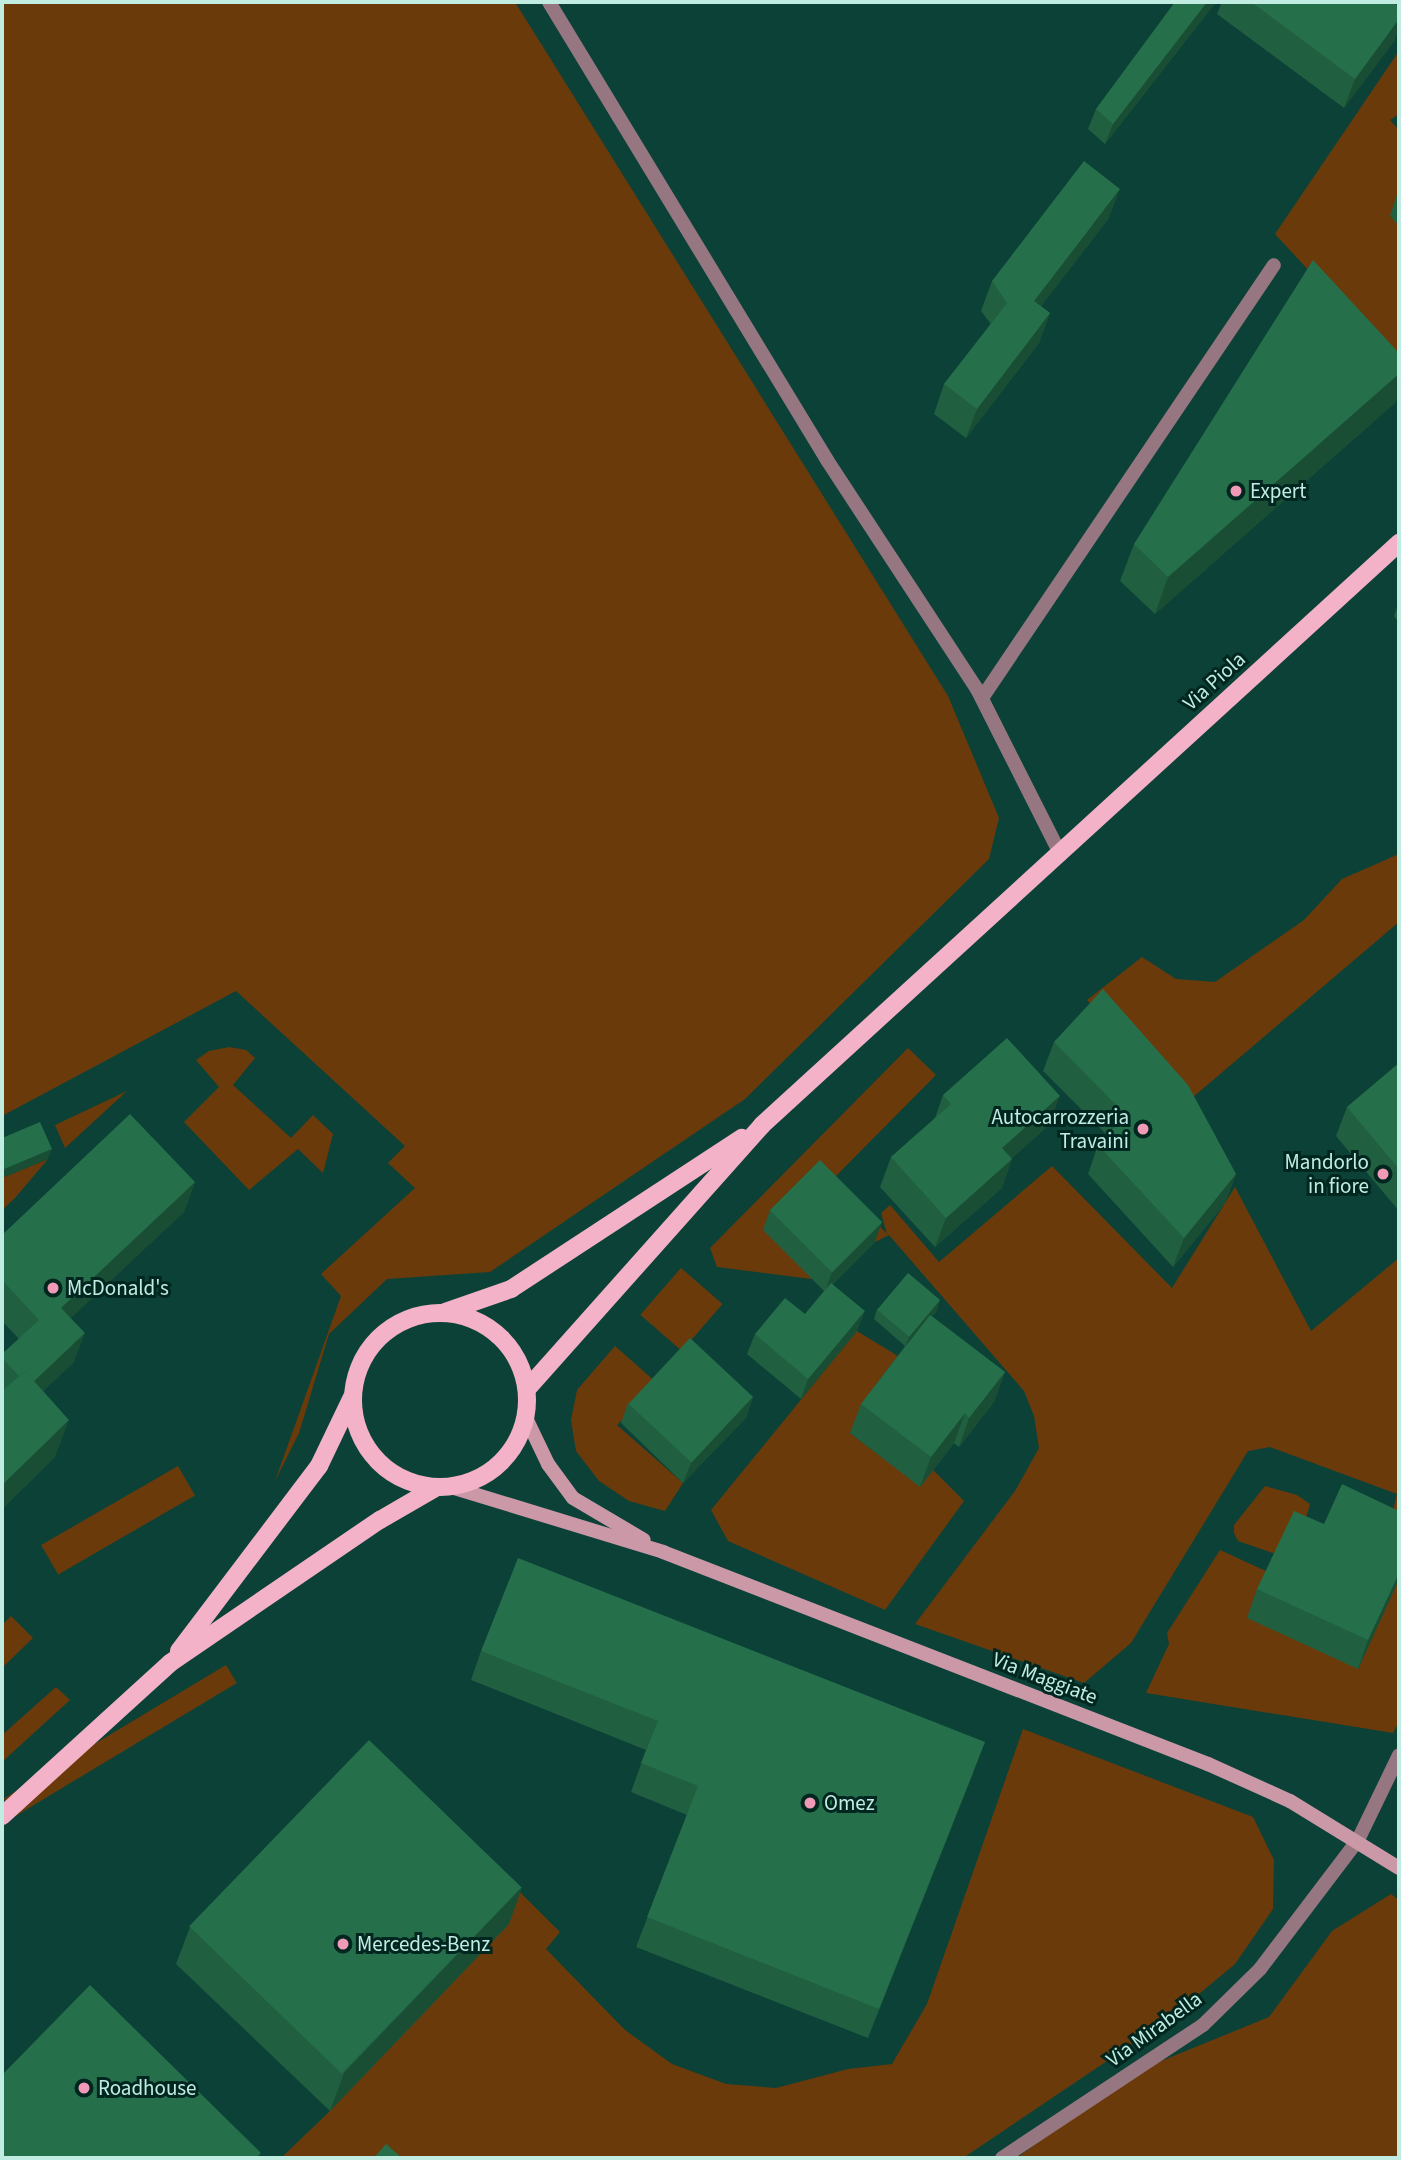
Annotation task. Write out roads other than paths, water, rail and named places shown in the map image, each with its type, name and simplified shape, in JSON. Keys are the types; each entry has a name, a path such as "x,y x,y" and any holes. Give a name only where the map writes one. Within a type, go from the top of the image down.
{"main road":[{"name":"Via Piola","path":"762,1125 1399,543"},
{"path":"170,1663 319,1466 352,1397 363,1358 380,1336 415,1316 443,1313 511,1289 762,1125"},
{"path":"527,1389 762,1125"},
{"path":"2,1816 170,1663 380,1520 444,1487 477,1480 499,1464 517,1442 526,1418 527,1389 520,1363 505,1341 482,1323 443,1313"},
{"path":"352,1397 356,1425 376,1459 398,1477 444,1487"}],"street":[{"path":"549,2 827,460 982,698 1059,853"},
{"path":"982,698 1273,265"},
{"name":"Via Maggiate","path":"526,1418 548,1464 573,1498 663,1552"},
{"name":"Via Maggiate","path":"444,1487 663,1552 1208,1764 1290,1801 1358,1840 1399,1868"},
{"name":"Via Mirabella","path":"1002,2158 1203,2025 1260,1969 1358,1840 1399,1755"}],"place":[{"name":"Expert","path":"1236,491"},
{"name":"Autocarrozzeria Travaini","path":"1143,1129"},
{"name":"Mandorlo in fiore","path":"1383,1174"},
{"name":"McDonald's","path":"53,1288"},
{"name":"Omez","path":"810,1803"},
{"name":"Mercedes-Benz","path":"343,1944"},
{"name":"Roadhouse","path":"84,2088"}]}
